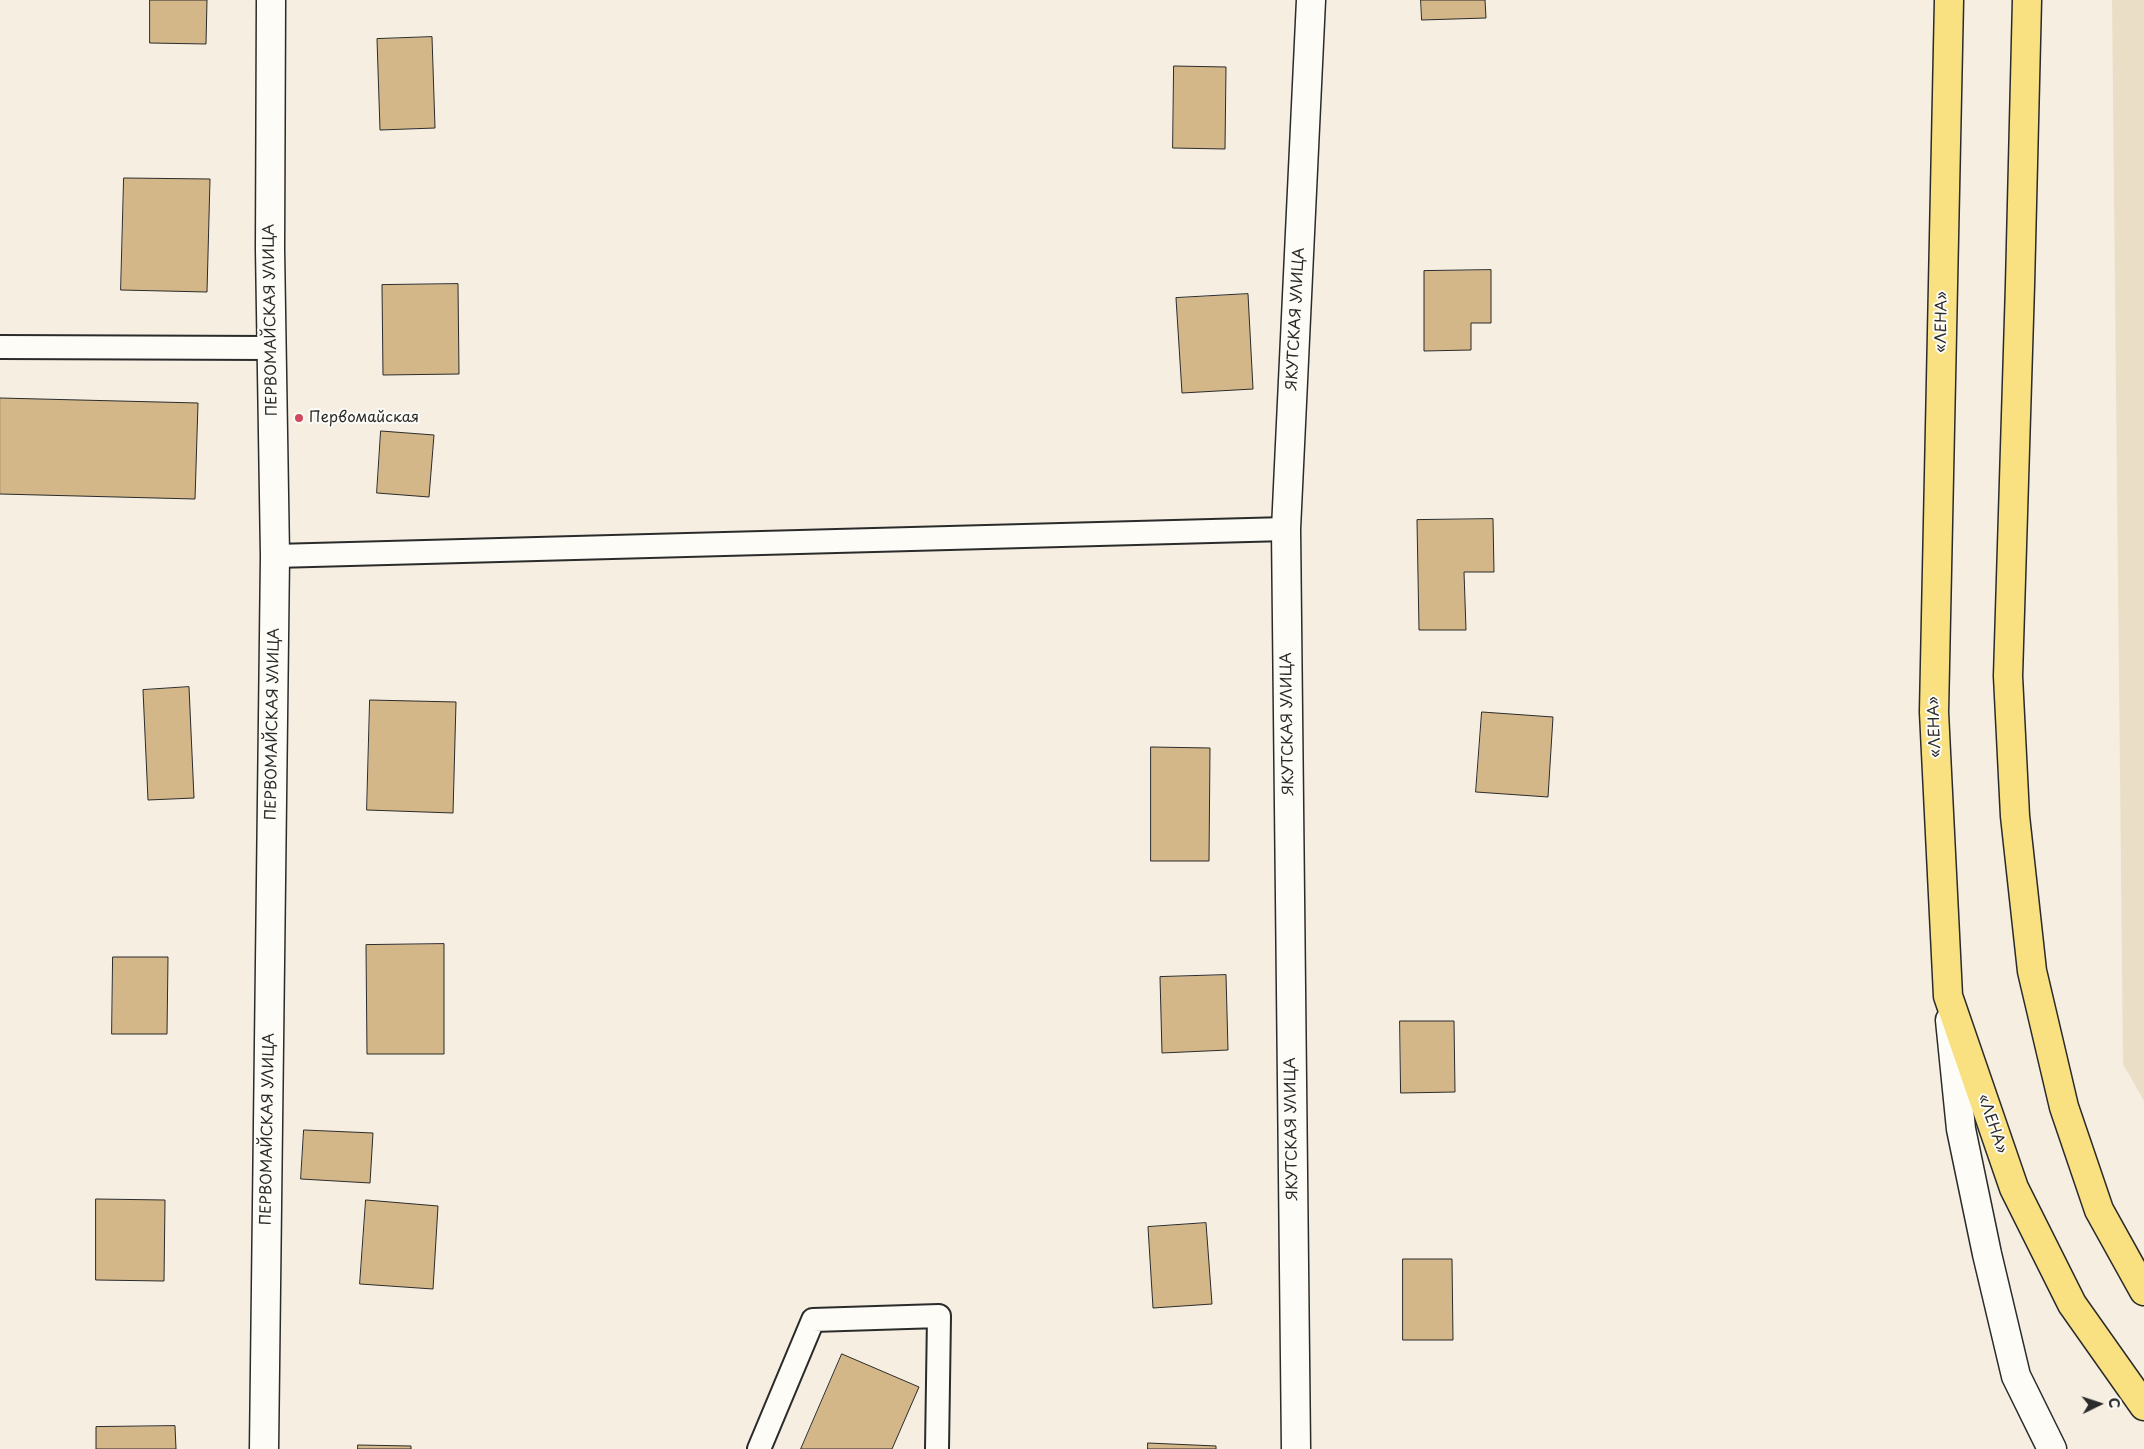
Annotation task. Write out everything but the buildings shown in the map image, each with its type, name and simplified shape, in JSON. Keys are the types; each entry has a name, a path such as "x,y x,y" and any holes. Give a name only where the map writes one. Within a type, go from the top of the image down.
{"highway":[{"name":"«ЛЕНА»","path":"1949,0 1934,712 1948,996 2014,1188 2072,1304 2144,1406"},
{"path":"2027,0 2008,676 2015,816 2032,971 2064,1107 2099,1210 2144,1291"}],"street":[{"name":"ПЕРВОМАЙСКАЯ УЛИЦА","path":"264,1449 275,556 271,348 270,0"},
{"name":"ЯКУТСКАЯ УЛИЦА","path":"1296,1449 1286,529 1311,0"},
{"path":"1948,996 1961,1129 1986,1254 2016,1376 2052,1449"}],"lane":[{"path":"0,346 271,348"},
{"path":"275,556 1286,529"},
{"path":"759,1449 813,1320 939,1316 937,1449"}],"shaded area":[{"path":"2112,0 2144,0 2144,1101 2123,1064"}],"place":[{"name":"Первомайская","path":"299,418"}]}
